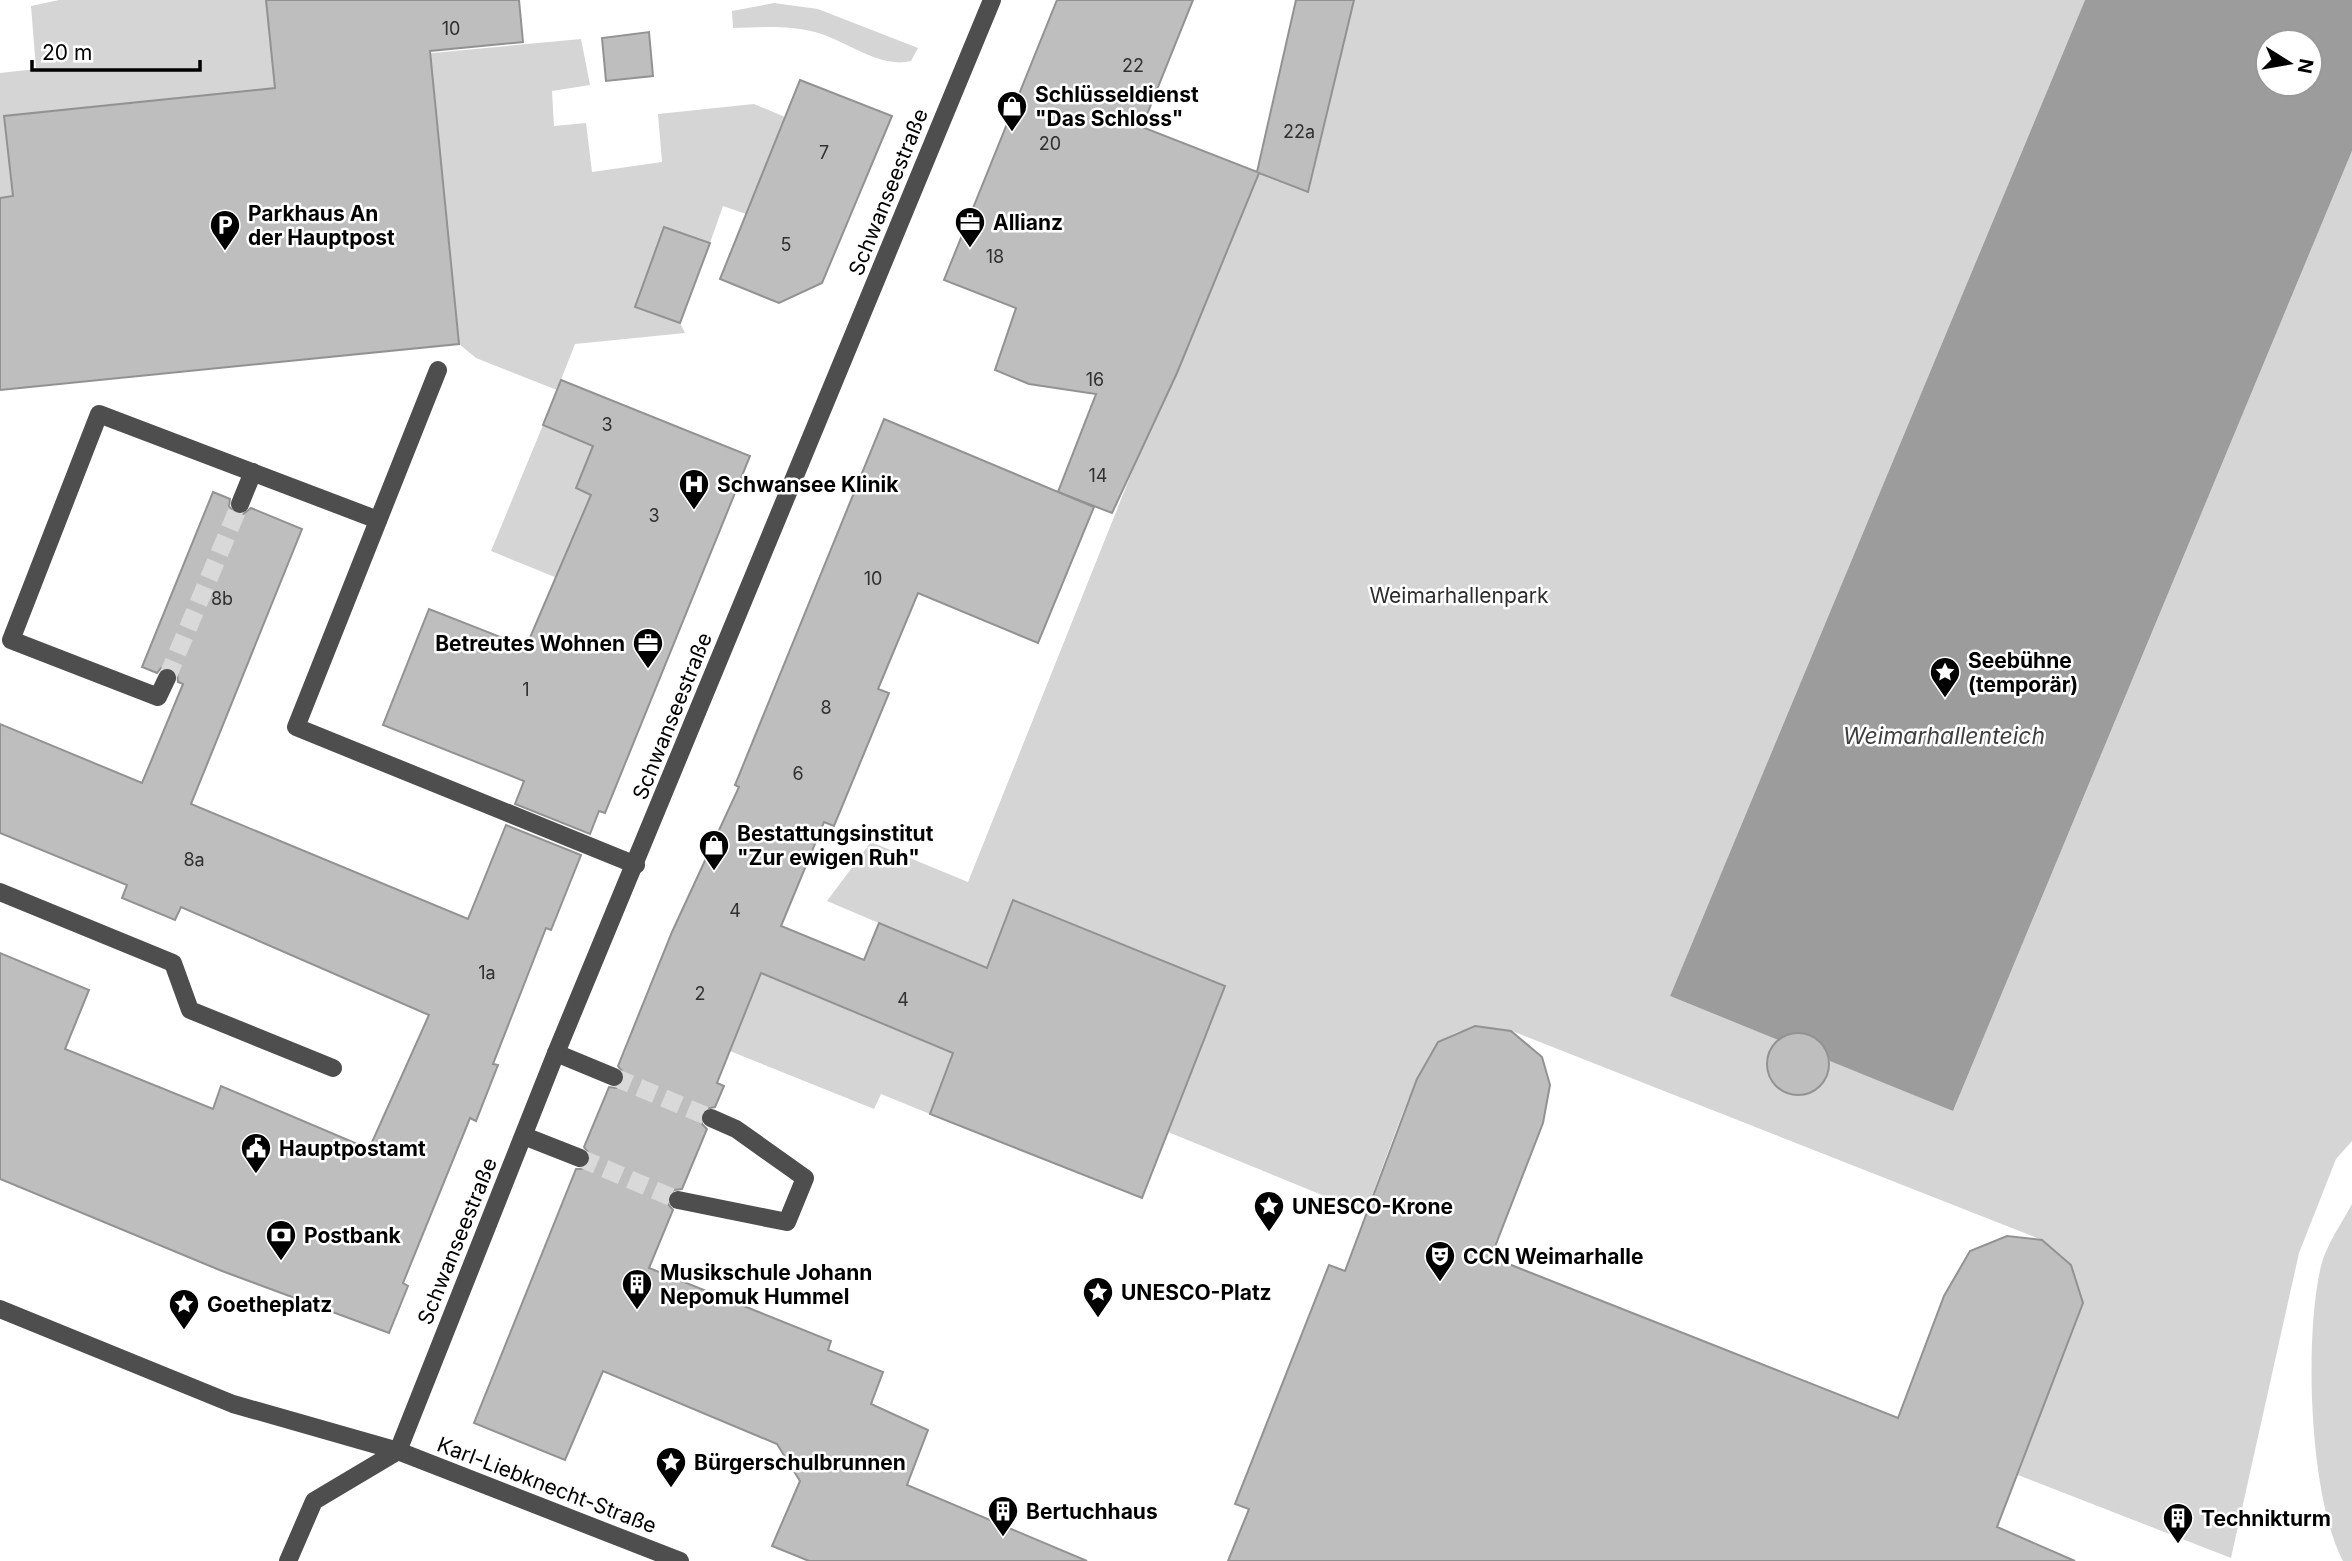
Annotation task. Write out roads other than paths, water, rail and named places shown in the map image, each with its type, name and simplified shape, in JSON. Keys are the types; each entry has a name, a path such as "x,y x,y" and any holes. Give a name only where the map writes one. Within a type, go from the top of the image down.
{"street":[{"name":"Schwanseestraße","path":"398,1451 556,1053 992,0"},
{"path":"438,370 296,727 636,865"},
{"path":"167,678 158,697 10,640 99,414 378,520"},
{"path":"240,504 253,472"},
{"path":"0,892 173,963 190,1010 333,1068"},
{"path":"556,1053 614,1077"},
{"path":"678,1200 787,1222 805,1178 736,1129 711,1118"},
{"path":"524,1136 580,1158"},
{"path":"0,1309 233,1404 398,1451"},
{"path":"288,1561 314,1502 398,1451"},
{"name":"Karl-Liebknecht-Straße","path":"398,1451 680,1561"}],"water":[{"name":"Weimarhallenteich","path":"2085,0 2352,0 2352,151 1953,1111 1830,1061 1822,1045 1810,1036 1787,1036 1778,1040 1670,996"}],"tunnel":[{"path":"167,678 240,504"},
{"path":"614,1077 711,1118"},
{"path":"580,1158 678,1200"}],"place":[{"name":"Schlüsseldienst \"Das Schloss\"","path":"1012,133"},
{"name":"Allianz","path":"970,249"},
{"name":"Parkhaus An der Hauptpost","path":"225,252"},
{"name":"Schwansee Klinik","path":"694,511"},
{"name":"Betreutes Wohnen","path":"648,670"},
{"name":"Seebühne (temporär)","path":"1945,699"},
{"name":"Bestattungsinstitut \"Zur ewigen Ruh\"","path":"714,872"},
{"name":"Hauptpostamt","path":"256,1175"},
{"name":"UNESCO-Krone","path":"1269,1233"},
{"name":"Postbank","path":"281,1262"},
{"name":"CCN Weimarhalle","path":"1440,1283"},
{"name":"Musikschule Johann Nepomuk Hummel","path":"637,1311"},
{"name":"UNESCO-Platz","path":"1098,1319"},
{"name":"Goetheplatz","path":"184,1331"},
{"name":"Bürgerschulbrunnen","path":"671,1489"},
{"name":"Bertuchhaus","path":"1003,1538"},
{"name":"Technikturm","path":"2178,1545"}],"park label":[{"name":"Weimarhallenpark","path":"1459,595"}]}
